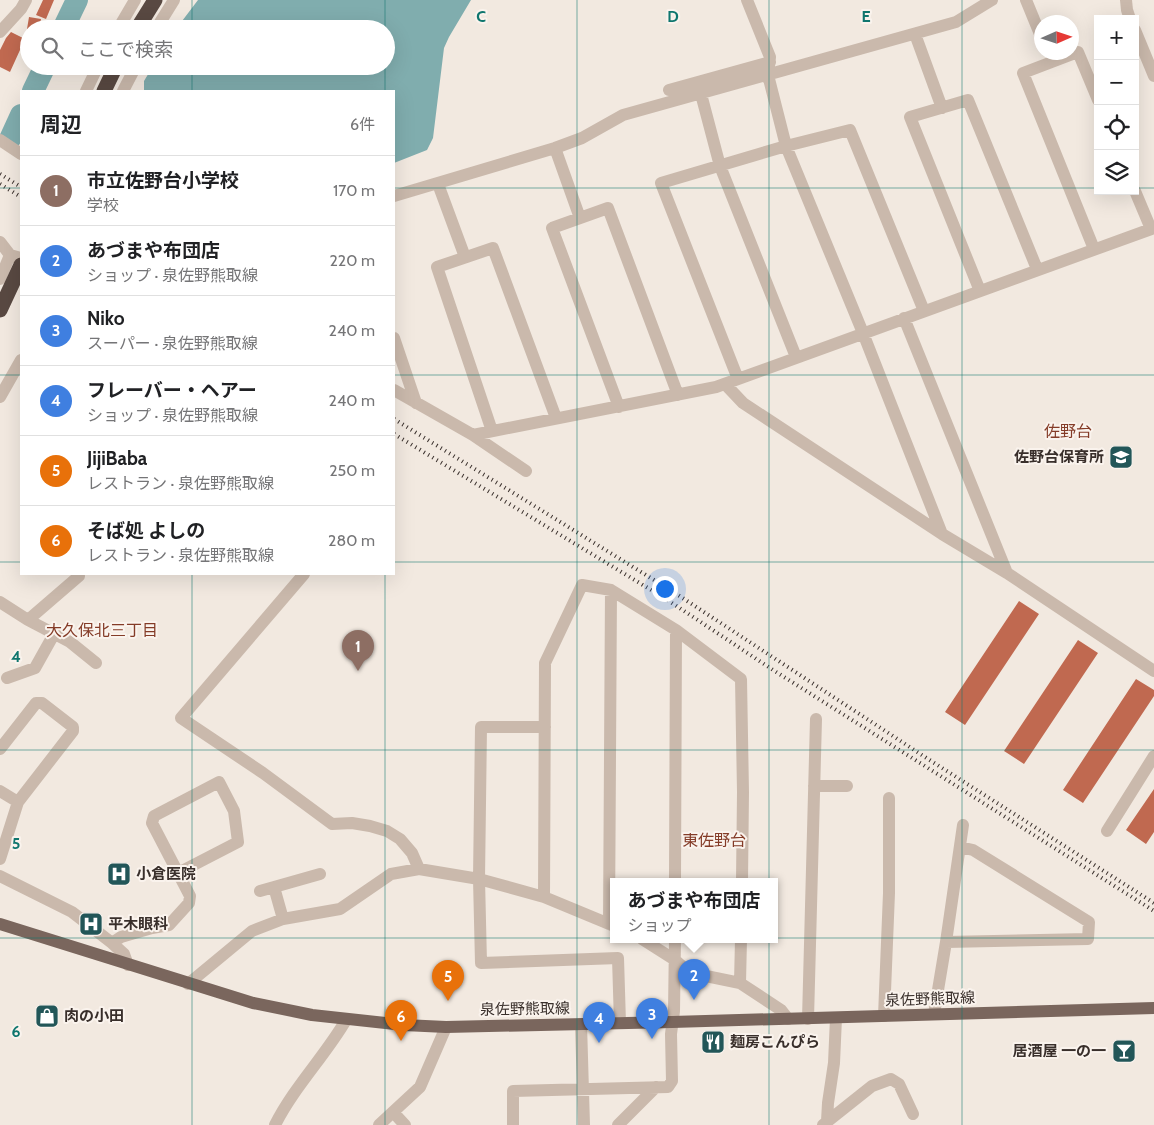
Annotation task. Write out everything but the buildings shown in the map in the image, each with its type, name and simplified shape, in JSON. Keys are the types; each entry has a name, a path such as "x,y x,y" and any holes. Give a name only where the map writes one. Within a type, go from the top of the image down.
{"highway":[{"path":"143,20 155,0"},
{"path":"104,90 112,75"},
{"path":"0,310 20,267"}],"main road":[{"name":"泉佐野熊取線","path":"0,924 253,1003 346,1020 446,1027 808,1019 1154,1008"}],"street":[{"path":"0,32 21,10 26,0"},
{"path":"123,20 135,0"},
{"path":"162,20 174,0"},
{"path":"747,0 770,57 768,76 786,146 863,333 942,534"},
{"path":"395,196 555,148 582,138 623,115 956,22 992,0"},
{"path":"1026,0 1034,20"},
{"path":"1126,0 1129,15"},
{"path":"915,34 942,108"},
{"path":"1139,40 1154,76"},
{"path":"1079,54 1094,90"},
{"path":"1046,60 1023,73 1094,249"},
{"path":"668,90 770,62"},
{"path":"86,90 94,75"},
{"path":"124,90 131,75"},
{"path":"701,94 720,166 796,357"},
{"path":"980,290 910,117 968,100 1037,269"},
{"path":"738,379 661,183 786,146 850,130 924,311"},
{"path":"0,140 20,153"},
{"path":"555,148 580,218"},
{"path":"438,184 465,257"},
{"path":"473,435 678,396 725,384 1152,228 1137,195"},
{"path":"619,407 552,228 608,208 678,396"},
{"path":"0,242 16,256 0,279"},
{"path":"492,431 437,267 493,248 556,418"},
{"path":"904,318 1007,573"},
{"path":"395,341 416,403"},
{"path":"0,397 20,362"},
{"path":"14,374 20,383"},
{"path":"725,384 743,402 1154,671"},
{"path":"395,391 473,435 526,471"},
{"path":"303,575 181,718 264,773 332,824 352,823 370,826 387,831 400,839 412,853 419,869"},
{"path":"28,620 79,576"},
{"path":"544,897 545,663 582,585 611,590 676,630 741,679 742,878"},
{"path":"611,590 611,878"},
{"path":"0,602 28,620 70,642 96,664"},
{"path":"675,878 676,630"},
{"path":"7,678 35,668 54,634"},
{"path":"0,749 36,703 42,703 73,726 73,730 18,802 0,859"},
{"path":"808,1019 816,719"},
{"path":"545,727 482,727 479,878 481,964 618,958 620,1023"},
{"path":"1107,831 1154,756"},
{"path":"112,943 121,938 152,928 169,925 189,903 190,896 178,873 152,823 154,816 219,782 234,812 238,842 178,873"},
{"path":"814,786 847,786"},
{"path":"0,791 18,802"},
{"path":"884,1016 890,893 889,798"},
{"path":"934,1014 963,825"},
{"path":"946,942 1088,939 1089,922 973,850 960,847"},
{"path":"188,984 252,931 283,920 340,909 391,874 419,869 479,878 544,897 610,925"},
{"path":"260,891 320,874"},
{"path":"0,876 72,912 124,954 128,965"},
{"path":"274,887 283,920"},
{"path":"648,943 684,968 706,976 740,983 781,1010 788,1019"},
{"path":"513,1125 513,1092 668,1087 672,1081 671,1034 674,1011 675,943"},
{"path":"740,983 741,943"},
{"path":"825,1123 834,1063 836,1018"},
{"path":"275,1125 286,1104 334,1041 346,1020"},
{"path":"581,1024 584,1125"},
{"path":"380,1125 420,1087 446,1027"},
{"path":"825,1123 872,1086 891,1079 899,1084 914,1114"},
{"path":"618,1125 656,1088"},
{"path":"393,1112 404,1125"}],"water":[{"path":"198,0 471,0 444,48 433,138 427,150 395,163 395,90 144,90 144,81 148,75 395,75 395,20 183,20"}],"waterway":[{"path":"67,20 77,0"},
{"path":"33,90 41,75"},
{"path":"10,139 20,117"}],"railway":[{"path":"0,174 20,186"},
{"path":"0,184 20,196"},
{"path":"395,420 675,593 928,759 1154,903"},
{"path":"395,435 666,599 773,670 1154,911"}],"place":[{"name":"佐野台保育所","path":"1121,457"},
{"name":"市立佐野台小学校","path":"358,671"},
{"name":"小倉医院","path":"119,874"},
{"name":"平木眼科","path":"91,924"},
{"name":"あづまや布団店","path":"694,1000"},
{"name":"JijiBaba","path":"448,1001"},
{"name":"肉の小田","path":"47,1016"},
{"name":"Niko","path":"652,1039"},
{"name":"そば処 よしの","path":"401,1041"},
{"name":"麺房こんぴら","path":"713,1042"},
{"name":"フレーバー・ヘアー","path":"599,1043"},
{"name":"居酒屋 一の一","path":"1124,1051"}],"district":[{"name":"佐野台","path":"1068,431"},
{"name":"大久保北三丁目","path":"102,630"},
{"name":"東佐野台","path":"714,840"}]}
